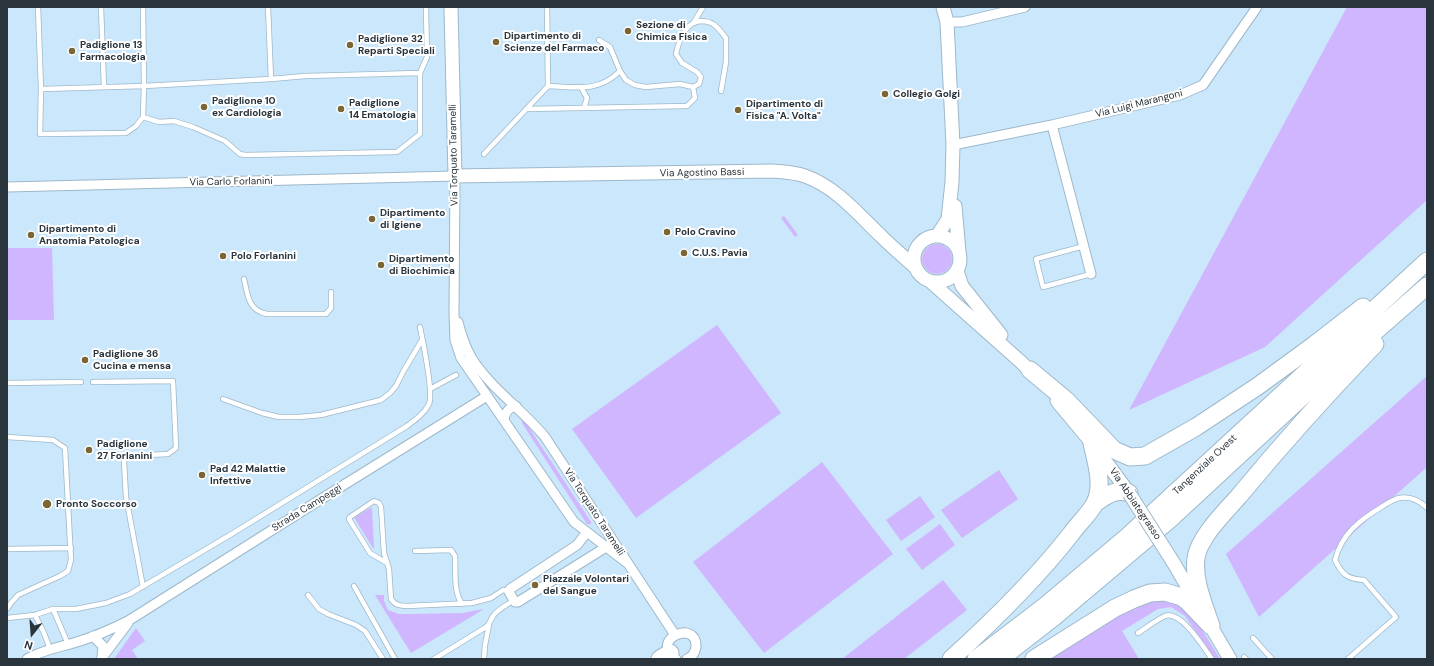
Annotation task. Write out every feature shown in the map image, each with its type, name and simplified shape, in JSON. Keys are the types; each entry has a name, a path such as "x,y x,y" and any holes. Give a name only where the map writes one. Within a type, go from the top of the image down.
{"highway":[{"path":"1026,366 1066,400 1114,450 1130,457 1145,456 1196,428 1258,386 1314,345 1427,256"},
{"name":"Tangenziale Ovest","path":"976,659 1045,606 1126,537 1427,261"},
{"name":"Tangenziale Ovest","path":"1000,659 1054,617 1169,520 1331,370 1427,286"},
{"path":"1211,626 1196,574 1196,558 1202,543 1214,525 1256,476 1350,371 1427,290"},
{"path":"1092,443 1099,478 1098,492 1095,503"},
{"path":"951,659 1018,596 1057,551 1095,503 1120,490 1129,492"},
{"path":"1034,659 1115,608 1134,599 1157,592 1165,592 1182,597 1188,601 1211,626"}],"main road":[{"name":"Via Torquato Taramelli","path":"451,7 455,176"},
{"path":"937,236 948,219 952,182 953,146 947,22 943,7"},
{"name":"Via Agostino Bassi","path":"455,176 790,172 804,175 828,188 915,267"},
{"path":"952,182 960,258 957,271 946,281 931,282 924,279 915,267 917,248 922,242 929,238 937,236 946,238 954,244 959,252"},
{"path":"888,243 903,250 917,248"},
{"name":"Via Abbiategrasso","path":"957,271 962,286 1026,366 1092,443 1129,492 1173,562 1230,659"},
{"name":"Via Abbiategrasso","path":"931,282 1026,366"}],"street":[{"path":"947,22 962,22 1025,7"},
{"name":"Via Luigi Marangoni","path":"953,146 1052,125 1180,95 1203,84 1257,7"},
{"path":"1052,125 1091,274"},
{"name":"Via Carlo Forlanini","path":"7,187 455,176"},
{"name":"Via Torquato Taramelli","path":"455,176 454,303 455,340 457,348 487,396 574,522 587,532 610,545"},
{"name":"Via Torquato Taramelli","path":"454,303 460,331 471,357 490,382 516,406 545,437 610,545 627,563 675,635"},
{"name":"Strada Campeggi","path":"27,659 50,649 68,645 93,636 128,621 487,396"},
{"path":"504,420 504,415 507,410 516,406"},
{"path":"587,532 572,549 510,589 509,591 515,602 518,602 610,545"},
{"name":"Strada Campeggi","path":"101,659 128,621"},
{"path":"669,657 668,645 671,637 683,633 687,634 693,639 696,647 689,659"},
{"name":"Strada Campeggi","path":"93,636 103,646 101,659"}],"lane":[{"path":"38,7 41,89 40,134 126,133 136,126 143,117 143,7"},
{"path":"101,7 104,87"},
{"path":"268,7 271,79"},
{"path":"143,117 159,122 174,121 192,127 225,141 240,154 245,155 397,152 420,134 420,73 427,57 426,7"},
{"path":"484,154 548,86 547,7"},
{"path":"599,40 610,47 620,71 626,80 635,85 646,86 680,84 693,87 699,84 701,77 697,72 682,62 676,54 682,35 694,22 703,7"},
{"path":"694,22 703,21 712,23 726,38 726,62 721,91"},
{"path":"548,86 581,87 601,85 612,79 620,71"},
{"path":"41,89 144,86 305,76 420,73"},
{"path":"581,87 587,98 584,108"},
{"path":"526,109 687,106 695,98 693,87"},
{"path":"1084,246 1036,259 1043,287 1091,274"},
{"path":"244,279 248,296 253,307 259,312 267,314 326,314 331,308 330,292"},
{"path":"7,618 35,614 53,609 76,609 106,603 130,594 230,535 407,426 422,414 429,403 430,389 420,327"},
{"path":"223,399 262,413 279,417 321,415 381,400 396,386 422,340"},
{"path":"430,389 456,375"},
{"path":"93,382 173,381 176,448 168,454 128,456 124,461 126,497 143,587"},
{"path":"7,383 80,382"},
{"path":"7,437 53,440 65,448 71,548 71,560 68,570 60,576 18,595 7,609"},
{"path":"1348,659 1396,617 1364,580 1354,579 1345,575 1340,570 1334,560 1338,548 1349,532 1368,516 1398,498 1409,497 1427,508"},
{"path":"387,563 370,553 349,520 350,517 374,501 379,503 381,507 384,553 389,569 391,599 394,603 399,606 472,603 491,598 503,590 509,591"},
{"path":"7,549 71,548"},
{"path":"415,550 451,550 453,552 455,556 456,589 458,598 462,604"},
{"path":"354,586 395,659"},
{"path":"308,595 319,609 356,625 365,631 383,659"},
{"path":"484,659 485,645 492,617 514,600"},
{"path":"53,609 68,645"},
{"path":"35,614 50,649"},
{"path":"1138,633 1166,616 1174,616 1187,625 1212,659"},
{"path":"434,659 489,625"},
{"path":"1253,638 1272,659"}],"shaded area":[{"path":"1347,7 1427,7 1427,200 1265,347 1129,410"},
{"path":"784,216 798,235 795,237 781,218"},
{"path":"937,244 948,248 952,259 948,270 937,274 926,270 922,259 926,248"},
{"path":"7,248 52,248 54,320 7,320"},
{"path":"717,325 781,413 636,518 572,429"},
{"path":"1427,376 1427,467 1259,617 1226,554"},
{"path":"522,420 524,420 591,524 587,524 522,423"},
{"path":"822,462 893,554 764,653 693,562"},
{"path":"999,470 1018,499 962,538 941,510"},
{"path":"920,496 935,517 901,541 886,520"},
{"path":"372,508 374,548 355,519 355,517"},
{"path":"940,524 955,545 922,570 906,549"},
{"path":"943,580 967,610 904,659 842,659"},
{"path":"375,595 384,595 384,601 388,610 399,614 462,613 484,609 411,653"},
{"path":"1174,600 1196,620 1220,659 1214,659 1185,616 1171,607 1158,609 1122,631 1139,659 1048,659 1137,602"},
{"path":"136,628 145,641 132,650 138,659 114,659"}],"place":[{"name":"Sezione di Chimica Fisica","path":"628,31"},
{"name":"Dipartimento di Scienze del Farmaco","path":"496,42"},
{"name":"Padiglione 32 Reparti Speciali","path":"350,45"},
{"name":"Padiglione 13 Farmacologia","path":"72,51"},
{"name":"Collegio Golgi","path":"885,94"},
{"name":"Padiglione 10 ex Cardiologia","path":"204,107"},
{"name":"Padiglione 14 Ematologia","path":"341,109"},
{"name":"Dipartimento di Fisica \"A. Volta\"","path":"738,110"},
{"name":"Dipartimento di Igiene","path":"372,219"},
{"name":"Polo Cravino","path":"667,232"},
{"name":"Dipartimento di Anatomia Patologica","path":"31,235"},
{"name":"C.U.S. Pavia","path":"684,253"},
{"name":"Polo Forlanini","path":"223,256"},
{"name":"Dipartimento di Biochimica","path":"381,265"},
{"name":"Padiglione 36 Cucina e mensa","path":"85,360"},
{"name":"Padiglione 27 Forlanini","path":"89,450"},
{"name":"Pad 42 Malattie Infettive","path":"202,475"},
{"name":"Pronto Soccorso","path":"47,504"},
{"name":"Piazzale Volontari del Sangue","path":"535,585"}]}
